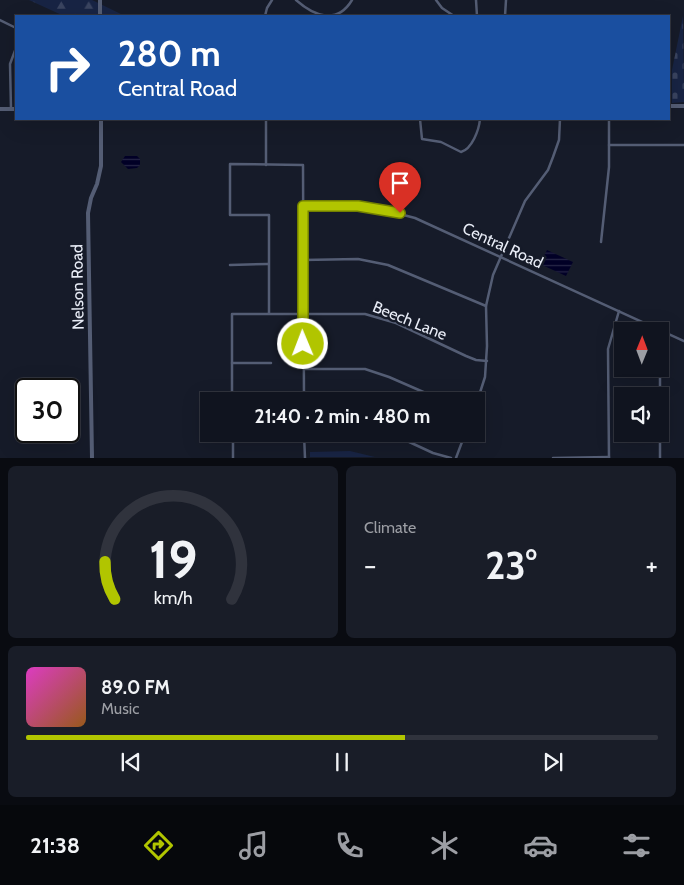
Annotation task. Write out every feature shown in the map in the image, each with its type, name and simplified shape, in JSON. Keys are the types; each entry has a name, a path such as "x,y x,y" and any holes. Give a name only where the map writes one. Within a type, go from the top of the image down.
{"street":[{"path":"100,0 100,15"},
{"path":"265,15 272,0"},
{"path":"296,0 312,12 321,15 339,15 352,0"},
{"path":"436,0 447,15"},
{"path":"476,0 477,15"},
{"path":"505,15 506,0"},
{"path":"0,20 15,28"},
{"path":"10,109 10,64 15,51"},
{"path":"670,106 684,106"},
{"path":"0,109 15,109"},
{"name":"Nelson Road","path":"92,458 88,214 101,166 101,120"},
{"path":"266,120 266,165"},
{"path":"420,120 422,139 437,141 461,152 466,150 476,134 480,120"},
{"path":"480,392 487,361 486,306 493,275 525,201 548,170 558,140 560,120"},
{"path":"601,242 609,167 609,120"},
{"path":"609,145 684,145"},
{"path":"269,313 269,215 230,215 230,164 303,165 304,392"},
{"name":"Central Road","path":"303,206 365,207 400,213 416,218 643,322"},
{"path":"303,260 358,259 388,265 486,306"},
{"path":"230,265 268,264"},
{"path":"553,458 609,457 608,349 619,311"},
{"name":"Beech Lane","path":"232,363 232,314 351,312 372,315 396,323 466,356 476,360 487,361"},
{"name":"Central Road","path":"669,334 684,341"},
{"path":"232,392 232,363 271,363"},
{"path":"304,369 371,371 390,376 425,392"},
{"path":"660,378 660,458"},
{"path":"232,442 233,458"},
{"path":"304,442 305,458"},
{"path":"409,442 433,453 451,458"},
{"path":"456,458 462,442"}],"green space":[{"path":"29,0 92,0 123,15 62,15"},
{"path":"683,16 684,102 672,103 672,70"},
{"path":"350,451 375,457 310,457 310,452"}],"shaded area":[{"path":"125,156 137,156 140,159 140,165 137,168 128,169 121,162"},
{"path":"547,250 573,262 566,276 540,264"}],"route":[{"path":"303,344 303,206 372,207 400,213"}]}
